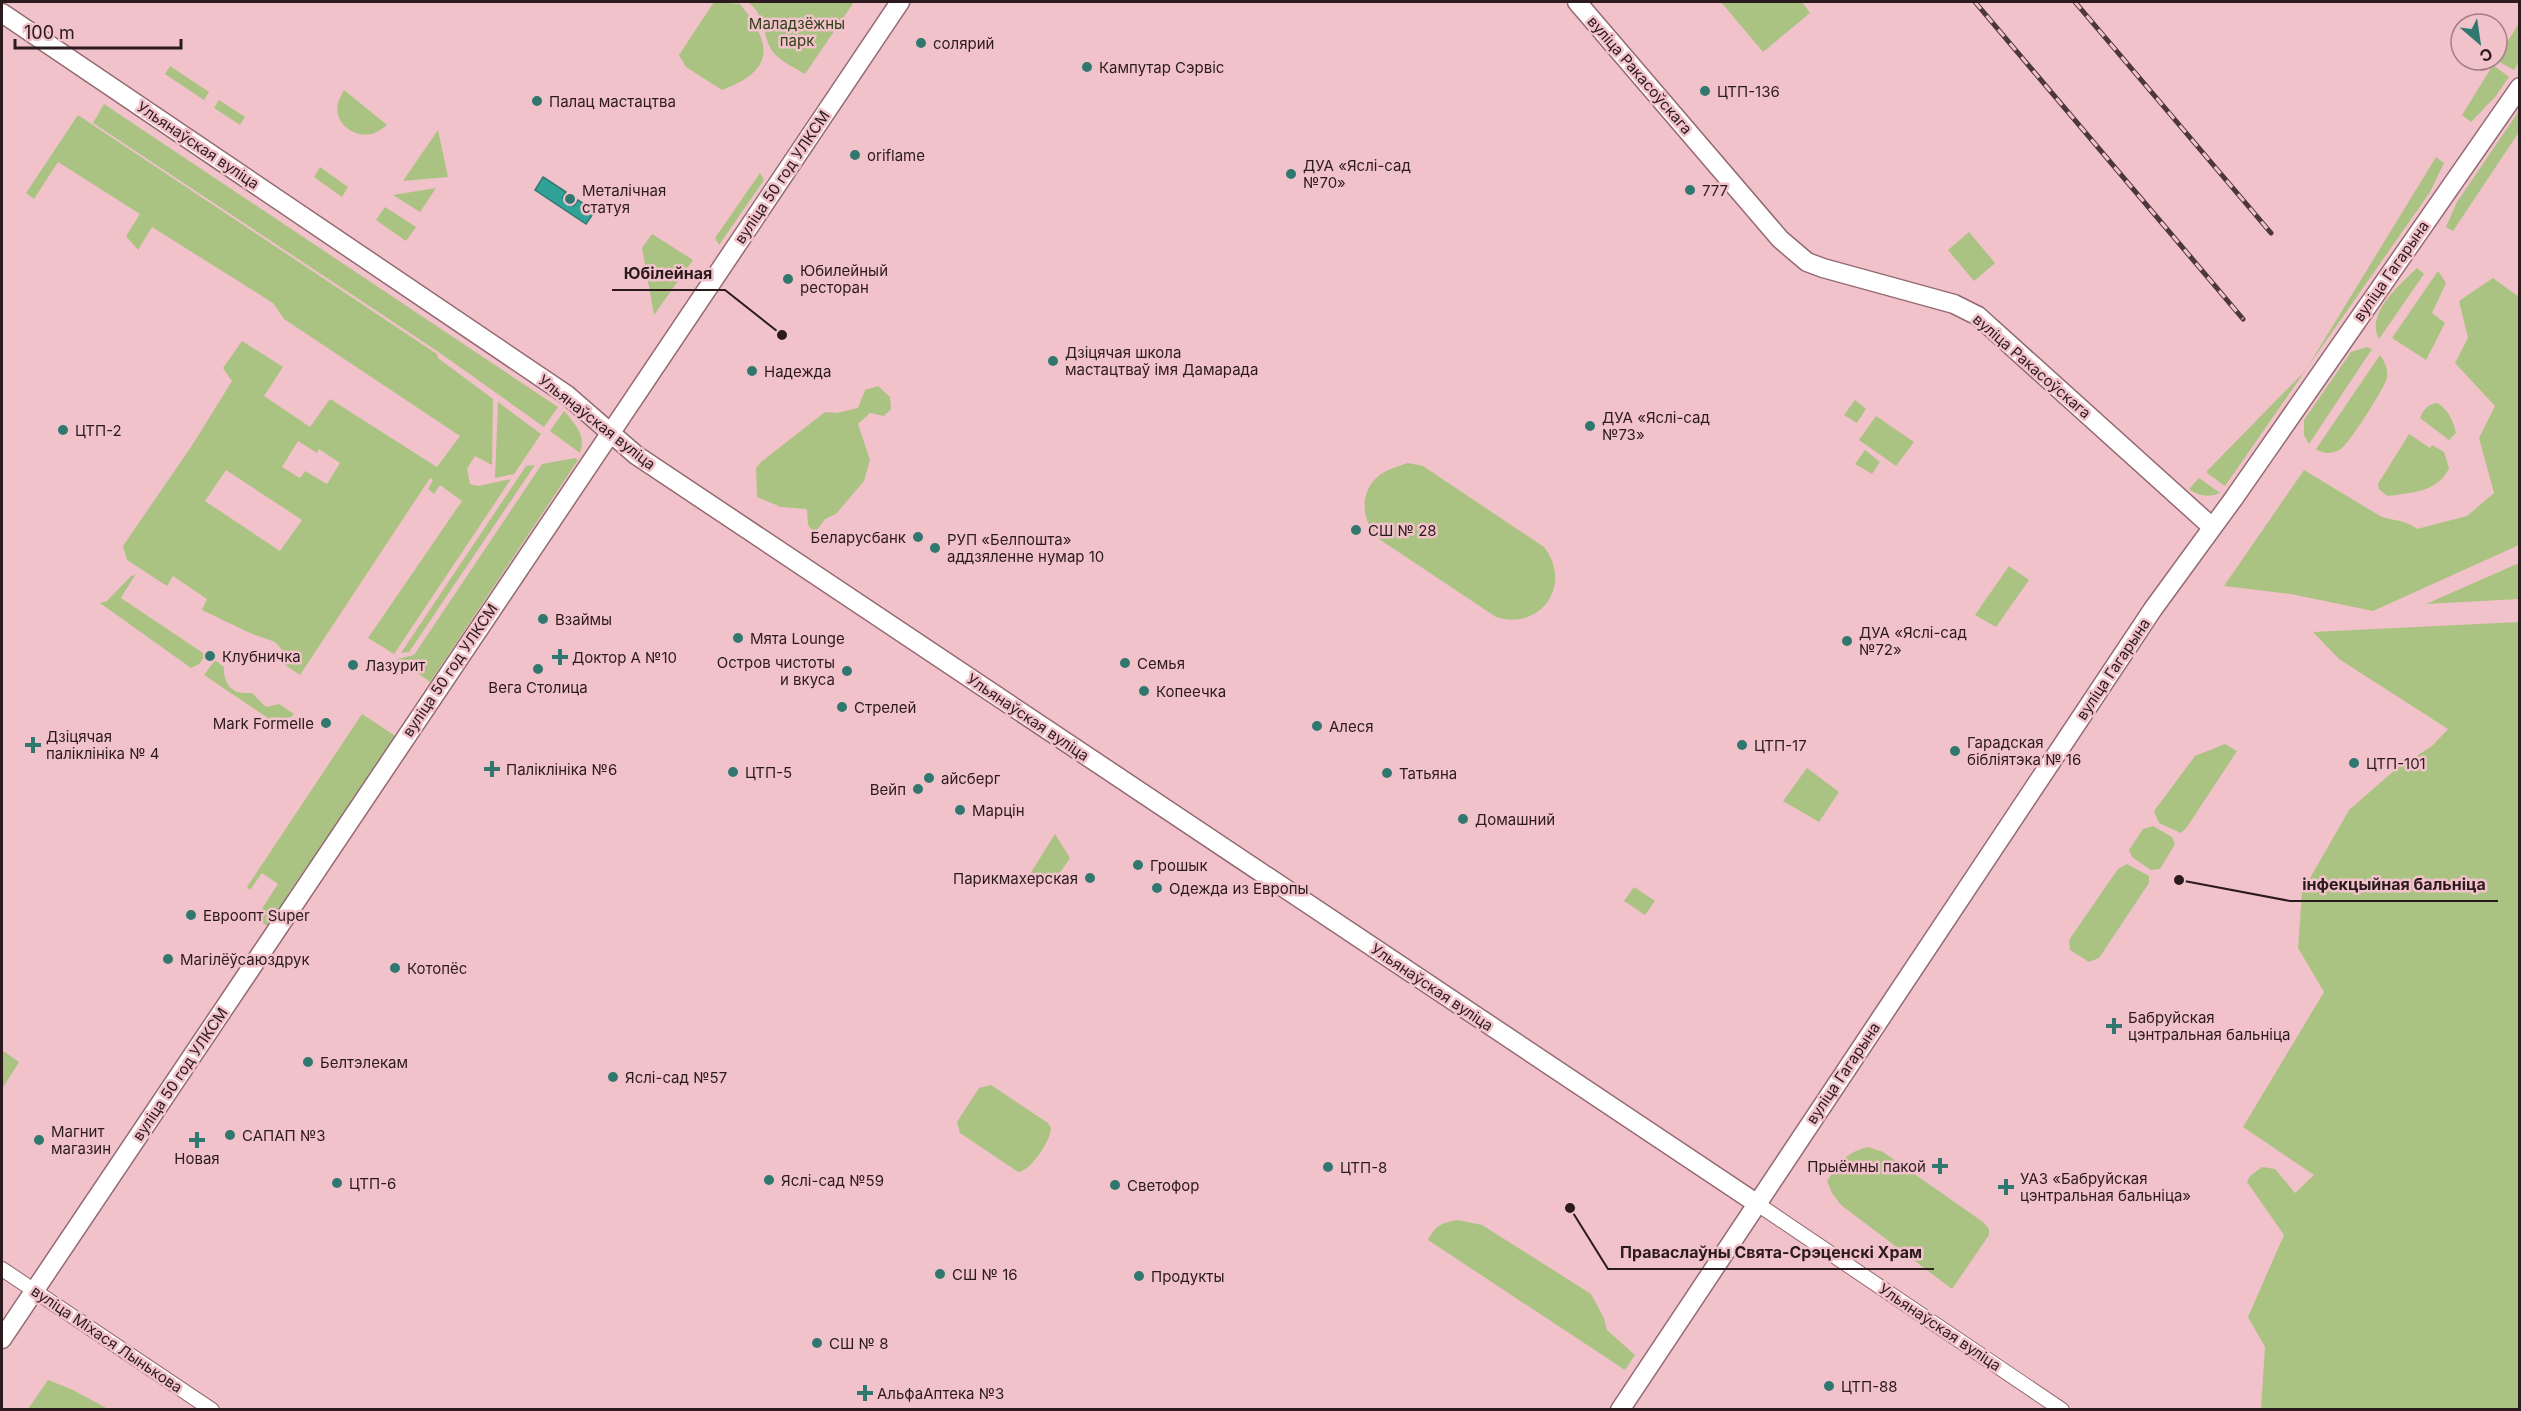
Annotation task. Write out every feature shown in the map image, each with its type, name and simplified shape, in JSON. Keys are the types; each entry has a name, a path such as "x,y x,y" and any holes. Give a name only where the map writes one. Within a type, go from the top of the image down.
{"main road":[{"name":"вуліца 50 год УЛКСМ","path":"2,1340 900,2"},
{"name":"вуліца Ракасоўскага","path":"1577,2 1780,239 1807,262 1954,304 1978,316 2212,527"},
{"name":"Ульянаўская вуліца","path":"2,13 567,395 636,455 1756,1203"},
{"name":"вуліца Гагарына","path":"1620,1410 2153,609 2520,87"}],"street":[{"name":"Ульянаўская вуліца","path":"1756,1203 2062,1410"},
{"name":"вуліца Міхася Лынькова","path":"2,1269 212,1410"}],"green space":[{"path":"714,2 740,4 751,18 763,43 760,64 752,74 722,90 686,67 679,55"},
{"name":"Маладзёжны парк","path":"747,2 854,2 805,74 773,52 758,12"},
{"path":"1721,2 1802,2 1810,13 1763,52"},
{"path":"2519,23 2519,62 2514,70 2509,67 2509,39"},
{"path":"170,66 209,92 204,100 165,74"},
{"path":"2489,72 2502,72 2509,77 2495,97 2471,122 2462,115"},
{"path":"344,90 387,125 375,133 364,135 346,127 341,122 337,110 338,101"},
{"path":"219,100 245,117 240,125 214,108"},
{"path":"104,104 558,407 544,427 437,351 93,123"},
{"path":"2519,111 2519,132 2453,231 2446,227 2457,202"},
{"path":"78,115 437,354 438,358 493,399 492,465 475,456 467,469 470,484 478,486 511,479 394,654 368,638 462,501 440,485 434,494 428,489 433,480 430,478 300,675 285,665 286,654 275,642 202,610 207,599 173,576 167,586 127,560 123,546 191,447 232,381 223,368 242,341 283,367 264,396 310,427 330,399 437,467 460,436 284,319 273,303 152,227 138,250 126,236 140,214 58,162 34,199 26,193","holes":["298,441 317,453 319,449 340,463 327,484 305,471 300,478 282,467","226,470 302,520 280,551 205,501"]},
{"path":"438,130 448,177 403,181"},
{"path":"2436,157 2444,163 2430,192 2307,368"},
{"path":"320,167 348,187 342,197 314,177"},
{"path":"760,173 764,180 719,245 715,238"},
{"path":"436,188 420,212 393,195"},
{"path":"385,207 416,227 406,241 376,220"},
{"path":"1969,232 1995,263 1974,281 1948,250"},
{"path":"652,234 693,260 654,315 642,248"},
{"path":"2417,268 2424,274 2379,339 2376,329 2380,310 2386,300"},
{"path":"2438,271 2446,283 2432,313 2445,323 2426,360 2392,338"},
{"path":"2493,278 2519,297 2519,545 2373,611 2291,594 2224,586 2304,470 2380,516 2404,522 2417,529 2467,516 2494,493 2479,438 2495,406 2455,363 2468,338 2459,301"},
{"path":"2367,347 2372,349 2309,444 2304,435 2304,420 2351,352"},
{"path":"2380,355 2387,371 2381,391 2342,448 2332,453 2319,451 2316,449"},
{"path":"2305,371 2225,486 2207,473 2207,471"},
{"path":"878,386 890,397 891,409 884,416 870,413 858,424 870,460 864,481 836,514 825,519 815,533 808,525 807,509 781,507 757,497 756,468 761,462 825,412 837,413 858,408 865,390"},
{"path":"1855,400 1866,409 1857,423 1844,415"},
{"path":"498,402 541,434 514,474 495,478"},
{"path":"2437,403 2450,415 2456,433 2449,440 2420,418 2426,408"},
{"path":"564,411 581,436 580,453 550,431"},
{"path":"1876,416 1914,442 1896,466 1859,440"},
{"path":"2409,434 2430,448 2432,445 2444,452 2449,468 2444,476 2431,487 2387,496 2379,489 2378,484"},
{"path":"1865,450 1880,462 1872,474 1855,464"},
{"path":"575,458 578,460 430,682 405,664 397,676 395,663 397,659 414,655 542,464"},
{"path":"1408,463 1423,466 1544,547 1552,561 1555,576 1554,589 1548,601 1539,611 1527,617 1512,620 1496,617 1376,537 1365,512 1369,488 1381,474"},
{"path":"535,465 409,652 401,653 526,466"},
{"path":"2199,478 2220,493 2204,496 2189,489"},
{"path":"2519,563 2519,599 2426,604"},
{"path":"2009,566 2029,580 1996,627 1975,615"},
{"path":"135,575 121,598 206,655 199,664 191,668 100,603 107,601 131,576"},
{"path":"2519,622 2519,1409 2261,1409 2265,1347 2248,1317 2284,1235 2247,1182 2250,1176 2262,1167 2275,1169 2295,1193 2314,1175 2243,1127 2324,992 2298,948 2302,892 2349,810 2396,769 2432,746 2448,729 2339,659 2313,632"},
{"path":"215,660 224,667 226,681 231,688 238,692 252,693 266,707 279,704 294,714 291,717 271,720 204,675"},
{"path":"362,714 403,741 318,868 305,869 288,894 292,906 275,931 256,918 278,884 262,873 250,890 247,887"},
{"path":"2225,744 2237,751 2187,827 2181,833 2159,823 2154,811 2195,756"},
{"path":"1807,768 1839,792 1819,822 1783,801"},
{"path":"2153,826 2172,837 2175,844 2160,869 2151,870 2132,857 2129,850 2143,829"},
{"path":"1055,834 1070,858 1050,887 1030,874"},
{"path":"2127,864 2149,876 2149,883 2099,958 2089,962 2070,950 2069,940 2118,869"},
{"path":"1634,887 1655,901 1645,915 1624,901"},
{"path":"2,1050 19,1062 2,1089"},
{"path":"991,1085 1048,1123 1051,1128 1048,1140 1039,1154 1023,1171 1018,1172 960,1133 957,1122 979,1088"},
{"path":"1868,1147 1883,1152 1983,1222 1989,1229 1989,1235 1952,1289 1841,1205 1832,1193 1827,1181 1835,1169 1849,1155"},
{"path":"1458,1220 1482,1225 1591,1294 1604,1318 1607,1330 1635,1355 1625,1370 1428,1240 1440,1225"},
{"path":"48,1380 71,1389 108,1409 28,1409"}],"water":[{"path":"543,177 566,192 562,198 574,206 578,200 595,211 586,224 535,190"}],"railway":[{"path":"1975,2 2243,319"},
{"path":"2075,2 2271,233"}],"place":[{"name":"солярий","path":"921,43"},
{"name":"Кампутар Сэрвіс","path":"1087,67"},
{"name":"ЦТП-136","path":"1705,91"},
{"name":"Палац мастацтва","path":"537,101"},
{"name":"oriflame","path":"855,155"},
{"name":"ДУА «Яслі-сад №70»","path":"1291,174"},
{"name":"777","path":"1690,190"},
{"name":"Металічная статуя","path":"570,199"},
{"name":"Юбилейный ресторан","path":"788,279"},
{"name":"Юбілейная","path":"782,335"},
{"name":"Дзіцячая школа мастацтваў імя Дамарада","path":"1053,361"},
{"name":"Надежда","path":"752,371"},
{"name":"ДУА «Яслі-сад №73»","path":"1590,426"},
{"name":"ЦТП-2","path":"63,430"},
{"name":"СШ № 28","path":"1356,530"},
{"name":"Беларусбанк","path":"918,537"},
{"name":"РУП «Белпошта» аддзяленне нумар 10","path":"935,548"},
{"name":"Взаймы","path":"543,619"},
{"name":"Мята Lounge","path":"738,638"},
{"name":"ДУА «Яслі-сад №72»","path":"1847,641"},
{"name":"Клубничка","path":"210,656"},
{"name":"Доктор А №10","path":"560,657"},
{"name":"Семья","path":"1125,663"},
{"name":"Лазурит","path":"353,665"},
{"name":"Вега Столица","path":"538,669"},
{"name":"Остров чистоты и вкуса","path":"847,671"},
{"name":"Копеечка","path":"1144,691"},
{"name":"Стрелей","path":"842,707"},
{"name":"Mark Formelle","path":"326,723"},
{"name":"Алеся","path":"1317,726"},
{"name":"Дзіцячая паліклініка № 4","path":"33,745"},
{"name":"ЦТП-17","path":"1742,745"},
{"name":"Гарадская бібліятэка № 16","path":"1955,751"},
{"name":"ЦТП-101","path":"2354,763"},
{"name":"Паліклініка №6","path":"492,769"},
{"name":"ЦТП-5","path":"733,772"},
{"name":"Татьяна","path":"1387,773"},
{"name":"айсберг","path":"929,778"},
{"name":"Вейп","path":"918,789"},
{"name":"Марцін","path":"960,810"},
{"name":"Домашний","path":"1463,819"},
{"name":"Грошык","path":"1138,865"},
{"name":"Парикмахерская","path":"1090,878"},
{"name":"інфекцыйная бальніца","path":"2179,880"},
{"name":"Одежда из Европы","path":"1157,888"},
{"name":"Евроопт Super","path":"191,915"},
{"name":"Магілёўсаюздрук","path":"168,959"},
{"name":"Котопёс","path":"395,968"},
{"name":"Бабруйская цэнтральная бальніца","path":"2114,1026"},
{"name":"Белтэлекам","path":"308,1062"},
{"name":"Яслі-сад №57","path":"613,1077"},
{"name":"САПАП №3","path":"230,1135"},
{"name":"Магнит магазин","path":"39,1140"},
{"name":"Новая","path":"197,1140"},
{"name":"Прыёмны пакой","path":"1940,1166"},
{"name":"ЦТП-8","path":"1328,1167"},
{"name":"Яслі-сад №59","path":"769,1180"},
{"name":"ЦТП-6","path":"337,1183"},
{"name":"Светофор","path":"1115,1185"},
{"name":"УАЗ «Бабруйская цэнтральная бальніца»","path":"2006,1187"},
{"name":"Праваслаўны Свята-Срэценскі Храм","path":"1570,1208"},
{"name":"СШ № 16","path":"940,1274"},
{"name":"Продукты","path":"1139,1276"},
{"name":"СШ № 8","path":"817,1343"},
{"name":"ЦТП-88","path":"1829,1386"},
{"name":"АльфаАптека №3","path":"865,1393"}]}
